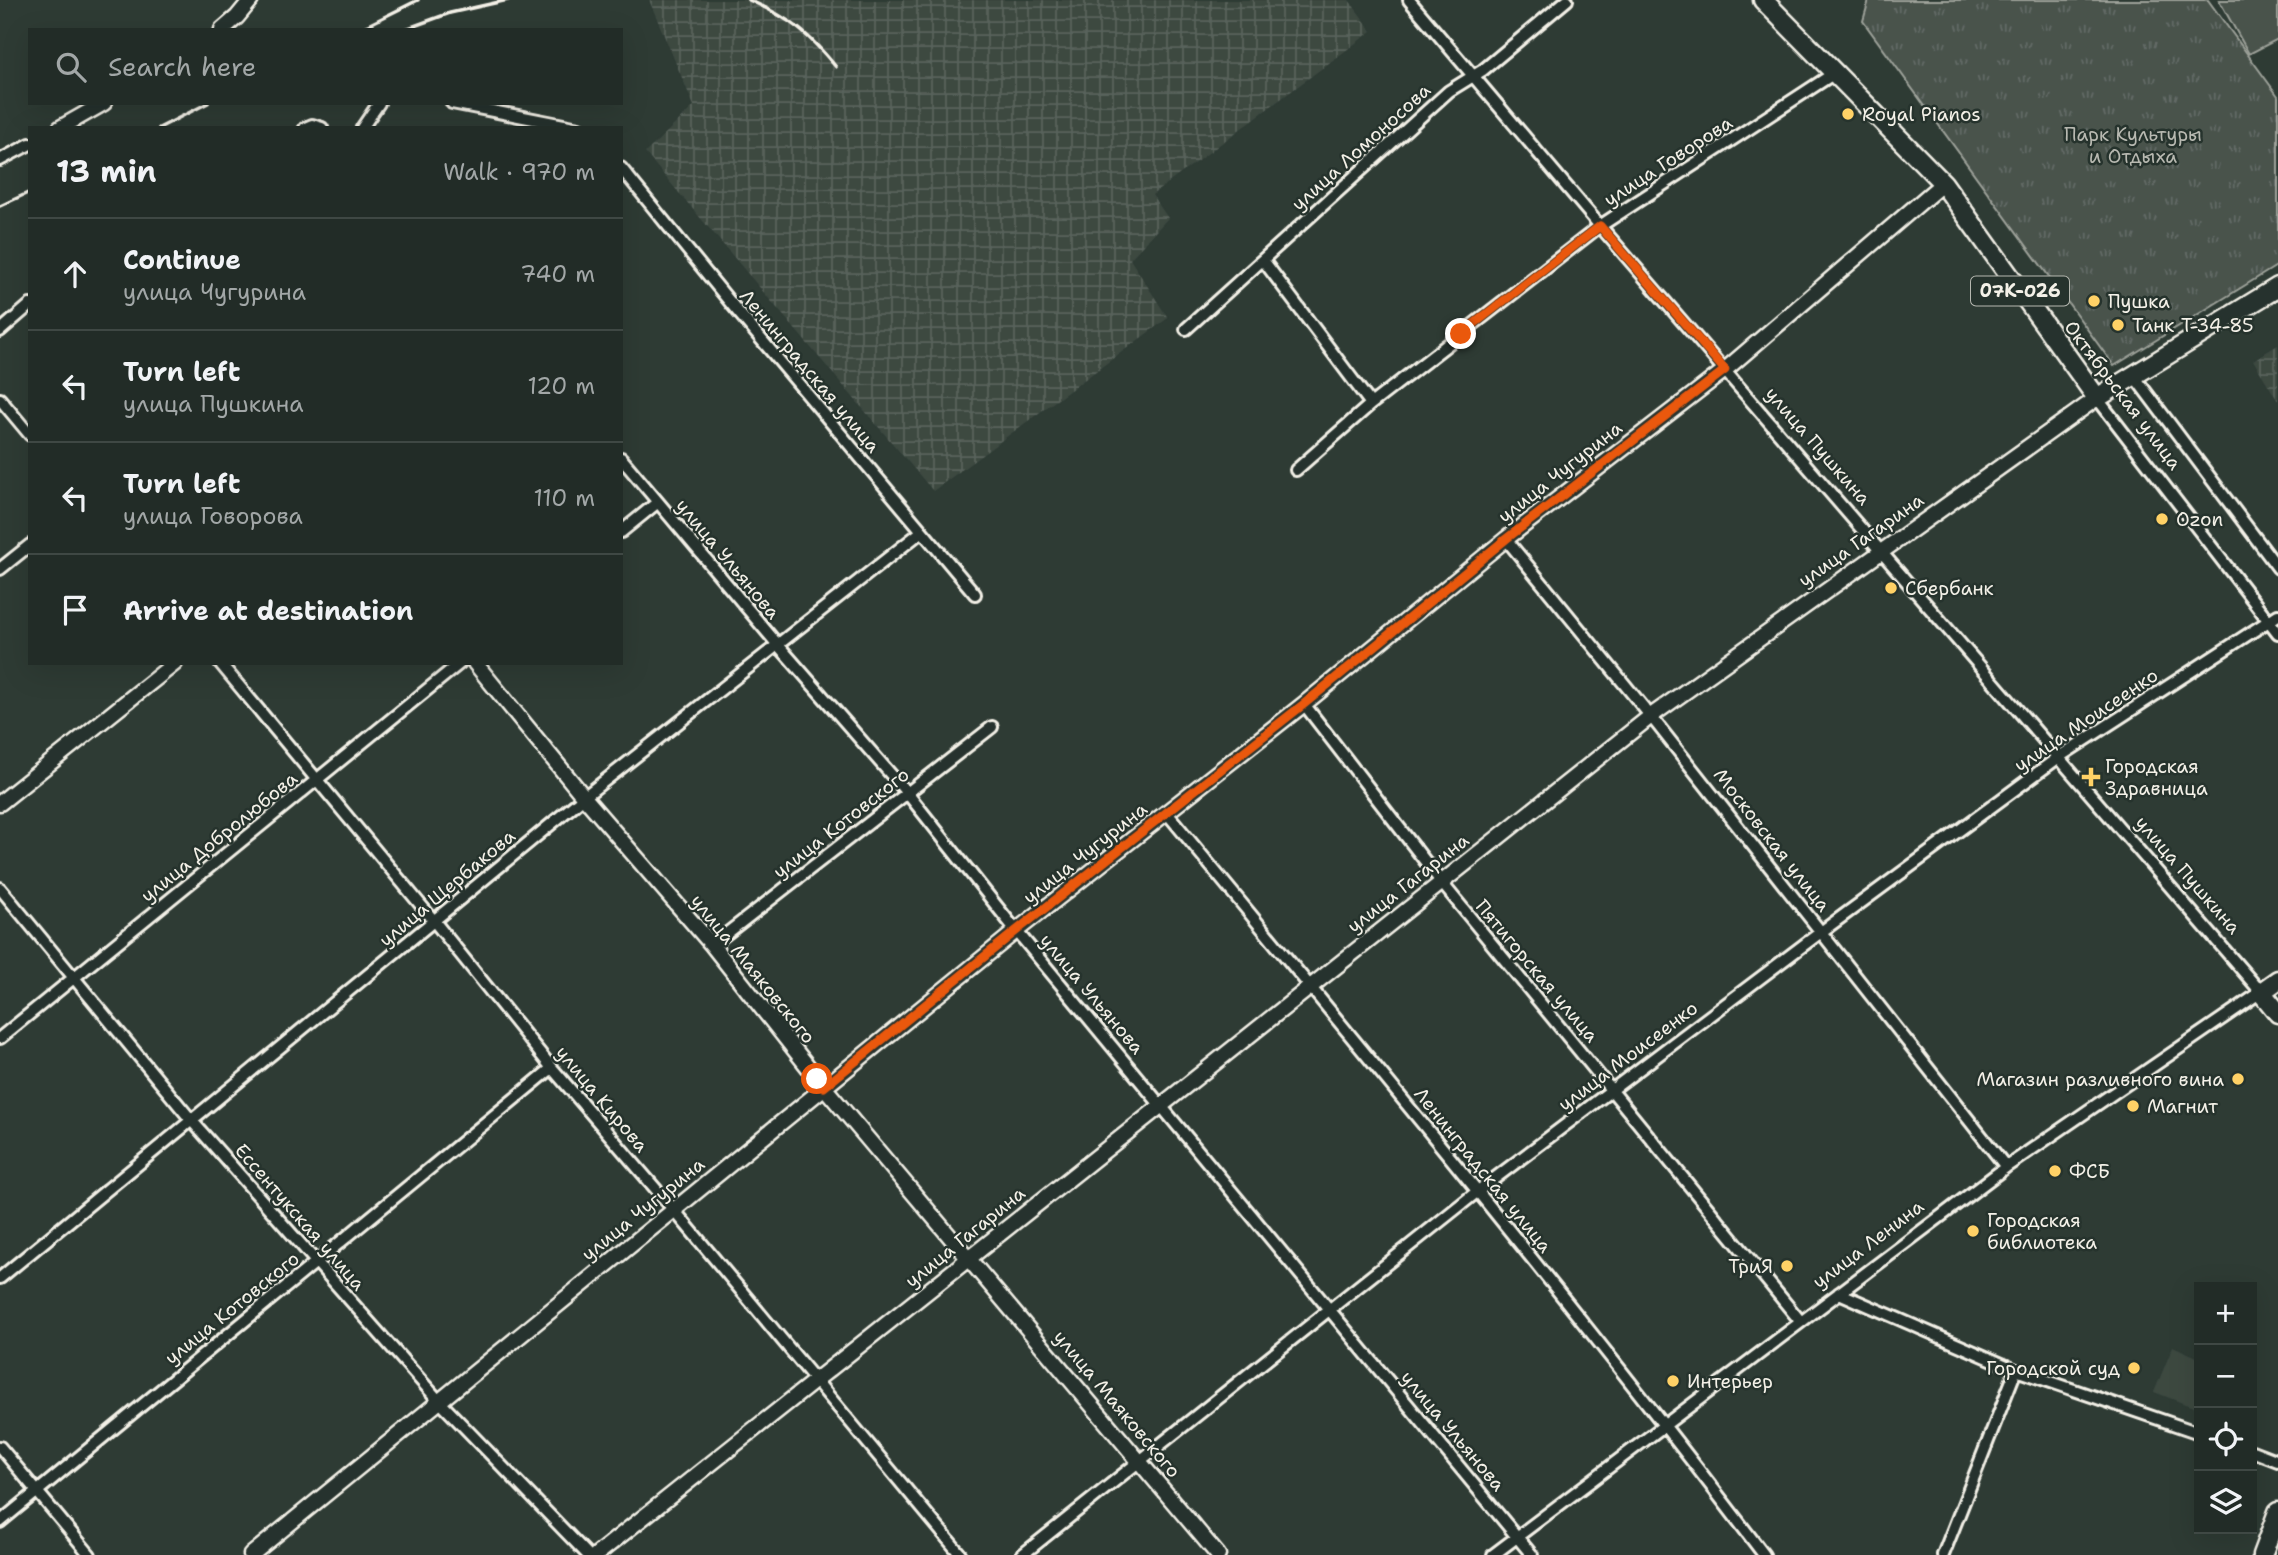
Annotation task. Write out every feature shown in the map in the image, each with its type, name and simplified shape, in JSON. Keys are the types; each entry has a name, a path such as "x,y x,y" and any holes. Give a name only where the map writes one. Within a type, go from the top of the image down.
{"main road":[{"name":"Октябрьская улица","path":"1763,0 1943,183 2097,398"},
{"name":"улица Гагарина","path":"2097,398 2278,287"},
{"name":"улица Ленина","path":"2261,992 2278,980"},
{"name":"улица Пушкина","path":"2261,992 2278,1013"},
{"path":"2262,1555 2278,1512"}],"street":[{"path":"224,28 251,0"},
{"name":"улица Пушкина","path":"1409,0 1600,226 2261,992"},
{"name":"улица Ломоносова","path":"1186,329 1449,92 1483,70 1567,0"},
{"name":"улица Говорова","path":"1296,470 1371,404 1600,226 1836,72"},
{"path":"64,126 100,105"},
{"path":"363,126 378,105"},
{"path":"462,105 569,126"},
{"path":"0,160 28,145"},
{"name":"Ленинградская улица","path":"623,170 975,594"},
{"name":"улица Чугурина","path":"251,1555 1016,931 1304,704 1506,539 1725,370 1943,183"},
{"path":"1263,260 1371,404"},
{"path":"0,331 28,307"},
{"name":"Октябрьская улица","path":"2134,376 2278,568"},
{"name":"улица Гагарина","path":"596,1555 1651,716 2097,398"},
{"name":"Октябрьская улица","path":"2097,398 2274,618 2278,633"},
{"path":"0,399 28,433"},
{"name":"улица Ульянова","path":"623,460 908,794 1016,931 1532,1555"},
{"path":"623,530 658,502"},
{"name":"улица Щербакова","path":"0,1278 584,797 921,532"},
{"name":"Московская улица","path":"1506,539 1651,716 2006,1167"},
{"path":"0,569 28,547"},
{"name":"улица Моисеенко","path":"1022,1555 1478,1191 1821,932 2059,757 2274,618"},
{"path":"0,803 172,665"},
{"name":"улица Кирова","path":"222,665 552,1068 674,1209 961,1555"},
{"name":"улица Добролюбова","path":"0,1038 458,665"},
{"name":"улица Маяковского","path":"477,665 584,797 712,945 824,1087 1219,1555"},
{"name":"Пятигорская улица","path":"1304,704 1442,883 1801,1322"},
{"name":"улица Котовского","path":"712,945 992,727"},
{"name":"Ленинградская улица","path":"1167,813 1478,1191 1665,1424 1764,1555"},
{"name":"Ессентукская улица","path":"0,888 192,1121 316,1262 439,1401 588,1555"},
{"name":"улица Ленина","path":"1493,1555 2006,1167 2261,992"},
{"name":"улица Котовского","path":"0,1522 552,1068"},
{"path":"1839,1293 2016,1370 2194,1431"},
{"path":"1943,1555 2016,1370"},
{"path":"0,1447 90,1555"},
{"path":"2257,1453 2278,1461"}],"shaded area":[{"path":"649,0 1349,0 1372,31 1152,195 1168,218 1130,259 1168,318 933,491 645,153 694,106"},
{"path":"2278,345 2278,401 2253,360"},
{"path":"2173,1346 2194,1356 2194,1407 2154,1392"}],"green space":[{"name":"Парк Культуры и Отдыха","path":"1869,0 2208,0 2278,96 2278,265 2114,366 1863,21"},
{"path":"2219,0 2278,0 2278,39 2249,54"}],"railway":[{"path":"362,28 418,0"},
{"path":"409,28 450,13 508,0"},
{"path":"749,0 797,27 836,67"},
{"path":"163,126 204,105"},
{"path":"0,206 28,193"}],"place":[{"name":"Royal Pianos","path":"1848,114"},
{"name":"Пушка","path":"2094,301"},
{"name":"Танк Т-34-85","path":"2118,325"},
{"name":"Ozon","path":"2162,519"},
{"name":"Сбербанк","path":"1891,588"},
{"name":"Городская Здравница","path":"2091,777"},
{"name":"Магазин разливного вина","path":"2238,1079"},
{"name":"Магнит","path":"2133,1106"},
{"name":"ФСБ","path":"2055,1171"},
{"name":"Городская библиотека","path":"1973,1231"},
{"name":"ТриЯ","path":"1787,1266"},
{"name":"Городской суд","path":"2134,1368"},
{"name":"Интерьер","path":"1673,1381"}],"route":[{"path":"817,1079 824,1087 1506,539 1725,370 1600,226 1461,334"}]}
